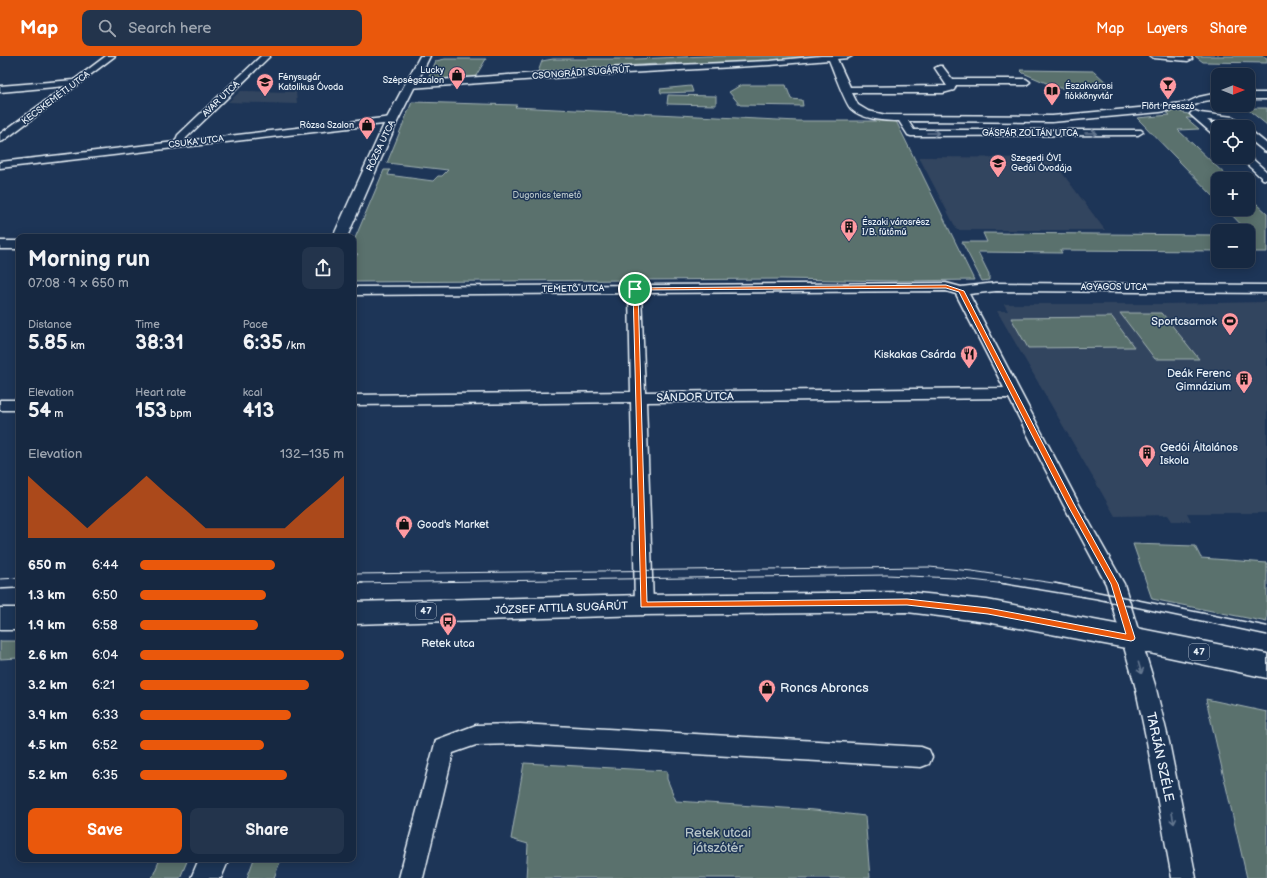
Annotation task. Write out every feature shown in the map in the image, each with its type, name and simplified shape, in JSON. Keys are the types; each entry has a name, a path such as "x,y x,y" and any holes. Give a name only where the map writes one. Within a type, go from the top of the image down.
{"main road":[{"name":"JÓZSEF ATTILA SUGÁRÚT","path":"356,614 644,605 907,602 988,611 1267,666"},
{"path":"0,619 16,619"}],"street":[{"name":"KECSKEMÉTI UTCA","path":"0,139 111,56"},
{"name":"AVAR UTCA","path":"179,144 181,137 266,56"},
{"name":"RÓZSA UTCA","path":"341,234 392,120 424,56"},
{"name":"CSONGRÁDI SUGÁRÚT","path":"410,85 603,71 724,66 848,56"},
{"path":"1154,56 1188,59"},
{"name":"GÁSPÁR ZOLTÁN UTCA","path":"832,58 852,104 861,111 878,117 902,119 1052,119 1119,113 1190,104 1211,97"},
{"path":"846,90 944,90 951,88 952,85 939,68"},
{"path":"0,89 76,82"},
{"path":"949,82 1026,82"},
{"path":"1255,96 1267,96"},
{"path":"1190,104 1190,109 1211,128"},
{"name":"GÁSPÁR ZOLTÁN UTCA","path":"902,119 911,133 1138,132 1119,113"},
{"path":"1198,116 1231,120"},
{"name":"CSUKA UTCA","path":"0,165 392,120"},
{"path":"1255,139 1267,149"},
{"path":"1252,164 1267,177"},
{"path":"0,245 16,244"},
{"name":"TEMETŐ UTCA","path":"356,291 946,287 961,291"},
{"name":"AGYAGOS UTCA","path":"961,291 996,287 1267,288"},
{"path":"635,289 644,605"},
{"name":"TARJÁN SZÉLE","path":"961,291 1071,504 1115,584 1145,685 1158,742 1184,878"},
{"name":"SÁNDOR UTCA","path":"356,400 1014,393"},
{"path":"0,405 16,404"},
{"path":"411,878 444,747 476,735 524,734 922,757"},
{"path":"206,878 213,862"}],"shaded area":[{"name":"Fénysugár Katolikus Óvoda","path":"241,91 296,92 297,104 228,102"},
{"name":"Szegedi ÓVI Gedói Óvodája","path":"919,157 1051,158 1105,230 957,230"},
{"path":"1267,302 1267,513 1187,513 1191,521 1172,521 1168,515 1115,516 997,311 1008,311 1004,304 1163,304"}],"green space":[{"path":"707,56 829,56 763,62 678,66 676,63 566,69 566,72 537,75 542,61 553,59 635,59"},
{"path":"1195,56 1263,56 1267,58 1267,63 1203,62"},
{"path":"445,59 486,59 474,79 426,83 436,61"},
{"path":"1020,70 1094,71 1109,85 1107,88 1058,88 1023,73"},
{"path":"741,85 786,85 791,99 802,100 803,106 740,105 729,92"},
{"path":"691,86 693,92 661,93 660,89"},
{"path":"668,95 716,96 716,105 667,104"},
{"name":"Dugonics temető","path":"412,102 517,105 515,107 798,121 896,121 974,280 898,281 781,279 356,282 356,256 358,254 356,254 356,236 384,170 390,170 388,175 433,181 438,176 442,176 448,170 387,163"},
{"path":"1255,108 1267,108 1267,125 1251,112 1255,112"},
{"path":"1173,110 1196,118 1186,118 1199,129 1178,130 1211,161 1211,164 1214,164 1223,172 1211,172 1211,194 1137,118 1170,115 1165,111"},
{"path":"1255,202 1267,213 1267,252 1255,252 1255,224 1240,224 1233,216 1255,216"},
{"path":"983,233 1211,235 1211,251 1060,250 1062,253 978,252 989,274 989,280 982,281 962,242 987,242"},
{"path":"1120,313 1162,313 1199,359 1155,359"},
{"path":"1112,317 1134,347 1028,348 1011,318"},
{"path":"1133,544 1195,546 1201,558 1267,563 1267,622 1152,599"},
{"path":"0,641 16,641 16,658 0,659"},
{"path":"1206,699 1267,712 1267,878 1247,878"},
{"name":"Retek utcai játszótér","path":"524,763 667,771 667,779 676,801 815,810 865,816 870,878 526,878 528,844 511,839"},
{"path":"159,862 187,862 180,878 152,878"},
{"path":"253,862 280,862 274,878 247,878"}],"tram line":[{"path":"356,574 929,567 972,571 1060,584"},
{"path":"356,583 887,575 954,578 1003,584"},
{"path":"0,579 16,578"},
{"path":"356,583 363,583"},
{"path":"1055,583 1060,584"},
{"path":"1003,584 1096,599 1267,635"},
{"path":"1060,584 1267,626"},
{"path":"0,589 16,588"}],"place":[{"name":"Lucky Szépségszalon","path":"457,90"},
{"name":"Fénysugár Katolikus Óvoda","path":"265,97"},
{"name":"Flört Presszó","path":"1168,100"},
{"name":"Északvárosi fiókkönyvtár","path":"1052,106"},
{"name":"Rózsa Szalon","path":"367,140"},
{"name":"Szegedi ÓVI Gedói Óvodája","path":"998,178"},
{"name":"Északi városrész I/B. fűtőmű","path":"849,242"},
{"name":"Sportcsarnok","path":"1230,336"},
{"name":"Kiskakas Csárda","path":"969,369"},
{"name":"Deák Ferenc Gimnázium","path":"1244,394"},
{"name":"Gedói Általános Iskola","path":"1147,468"},
{"name":"Good's Market","path":"404,539"},
{"name":"Retek utca","path":"448,636"},
{"name":"Roncs Abroncs","path":"767,703"}],"route":[{"path":"946,287 961,291 1071,504 1115,584 1131,638 988,611 907,602 644,605 635,289 946,287"}]}
